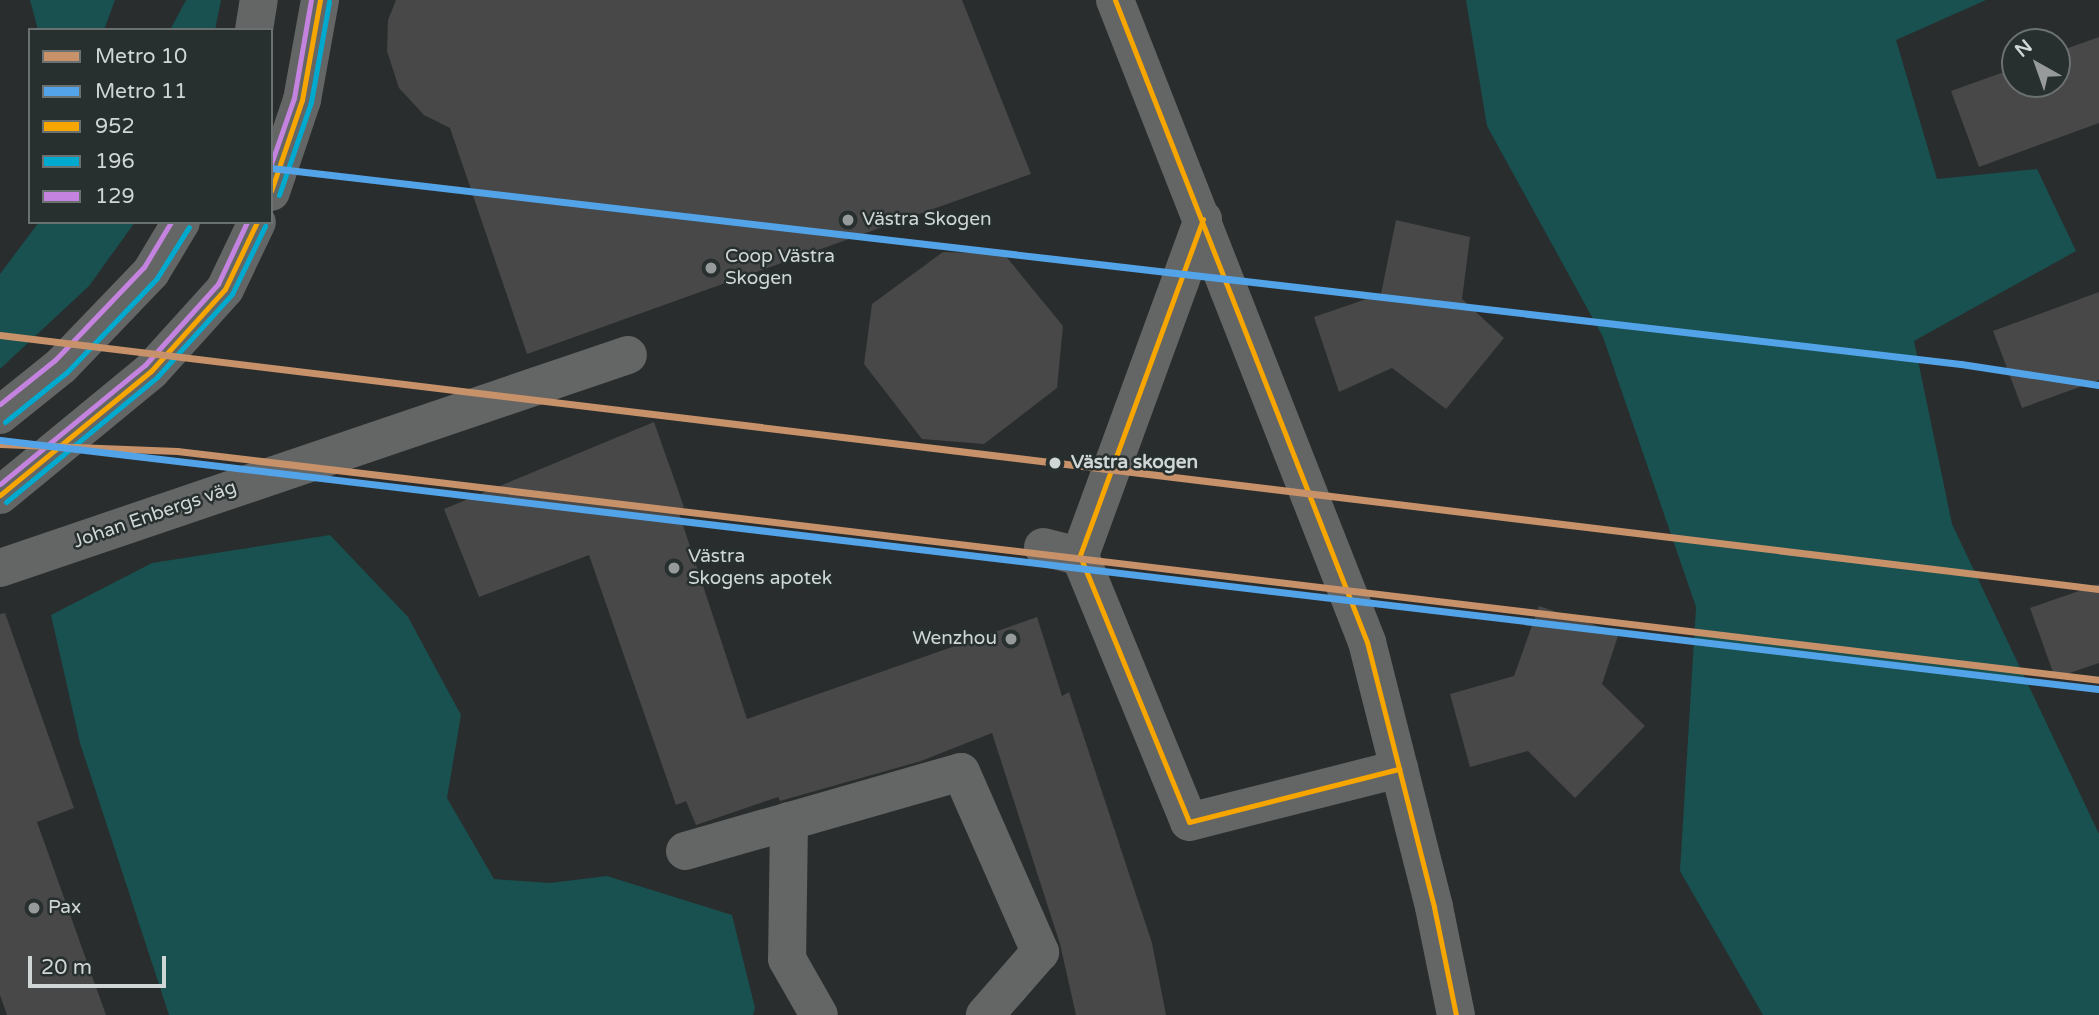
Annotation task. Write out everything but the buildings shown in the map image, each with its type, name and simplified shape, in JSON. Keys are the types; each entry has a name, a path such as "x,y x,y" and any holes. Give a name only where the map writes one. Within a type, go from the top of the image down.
{"street":[{"path":"254,28 259,0"},
{"path":"273,186 302,100 320,0"},
{"path":"1115,0 1367,642 1456,1015"},
{"path":"1203,219 1080,556 1189,822 1399,769"},
{"path":"0,415 61,366 151,272 180,224"},
{"path":"0,495 151,371 225,289 256,224"},
{"name":"Johan Enbergs väg","path":"0,568 628,355"},
{"path":"1043,547 1080,556"},
{"path":"685,851 961,772 1040,951 985,1015"},
{"path":"789,821 787,959 819,1015"}],"shaded area":[{"path":"30,0 115,0 105,28 37,28"},
{"path":"186,0 221,0 215,28 171,28"},
{"path":"1466,0 1986,0 1896,40 1937,179 2037,169 2076,251 1914,341 1952,524 2099,834 2099,1015 1763,1015 1680,871 1696,607 1603,337 1487,126"},
{"path":"38,224 134,224 89,286 0,369 0,274"},
{"path":"330,535 408,617 461,715 447,798 494,879 550,883 607,876 732,915 755,1008 753,1015 169,1015 80,743 51,615 152,563"}],"metro line":[{"name":"11","path":"273,168 1961,364 2098,385"},
{"name":"10","path":"0,335 2099,589"},
{"name":"11","path":"0,440 2098,689"},
{"name":"10","path":"0,444 177,451 2099,680"}],"transit line":[{"name":"129","path":"273,158 294,98 311,0"},
{"name":"952","path":"273,185 302,100 320,0"},
{"name":"952","path":"1115,0 1367,642 1434,907 1456,1015"},
{"name":"196","path":"279,195 311,102 329,2"},
{"name":"952","path":"1203,219 1080,556 1189,822 1399,769"},
{"name":"129","path":"0,404 55,360 144,267 170,224"},
{"name":"129","path":"0,484 145,365 218,284 246,224"},
{"name":"952","path":"0,495 151,371 225,289 256,224"},
{"name":"196","path":"6,502 157,377 232,294 265,226"},
{"name":"196","path":"5,422 67,372 157,278 189,227"}],"place":[{"name":"Västra Skogen","path":"848,220"},
{"name":"Coop Västra Skogen","path":"711,268"},
{"name":"Västra skogen","path":"1055,463"},
{"name":"Västra Skogens apotek","path":"674,568"},
{"name":"Wenzhou","path":"1011,639"},
{"name":"Pax","path":"34,908"}]}
